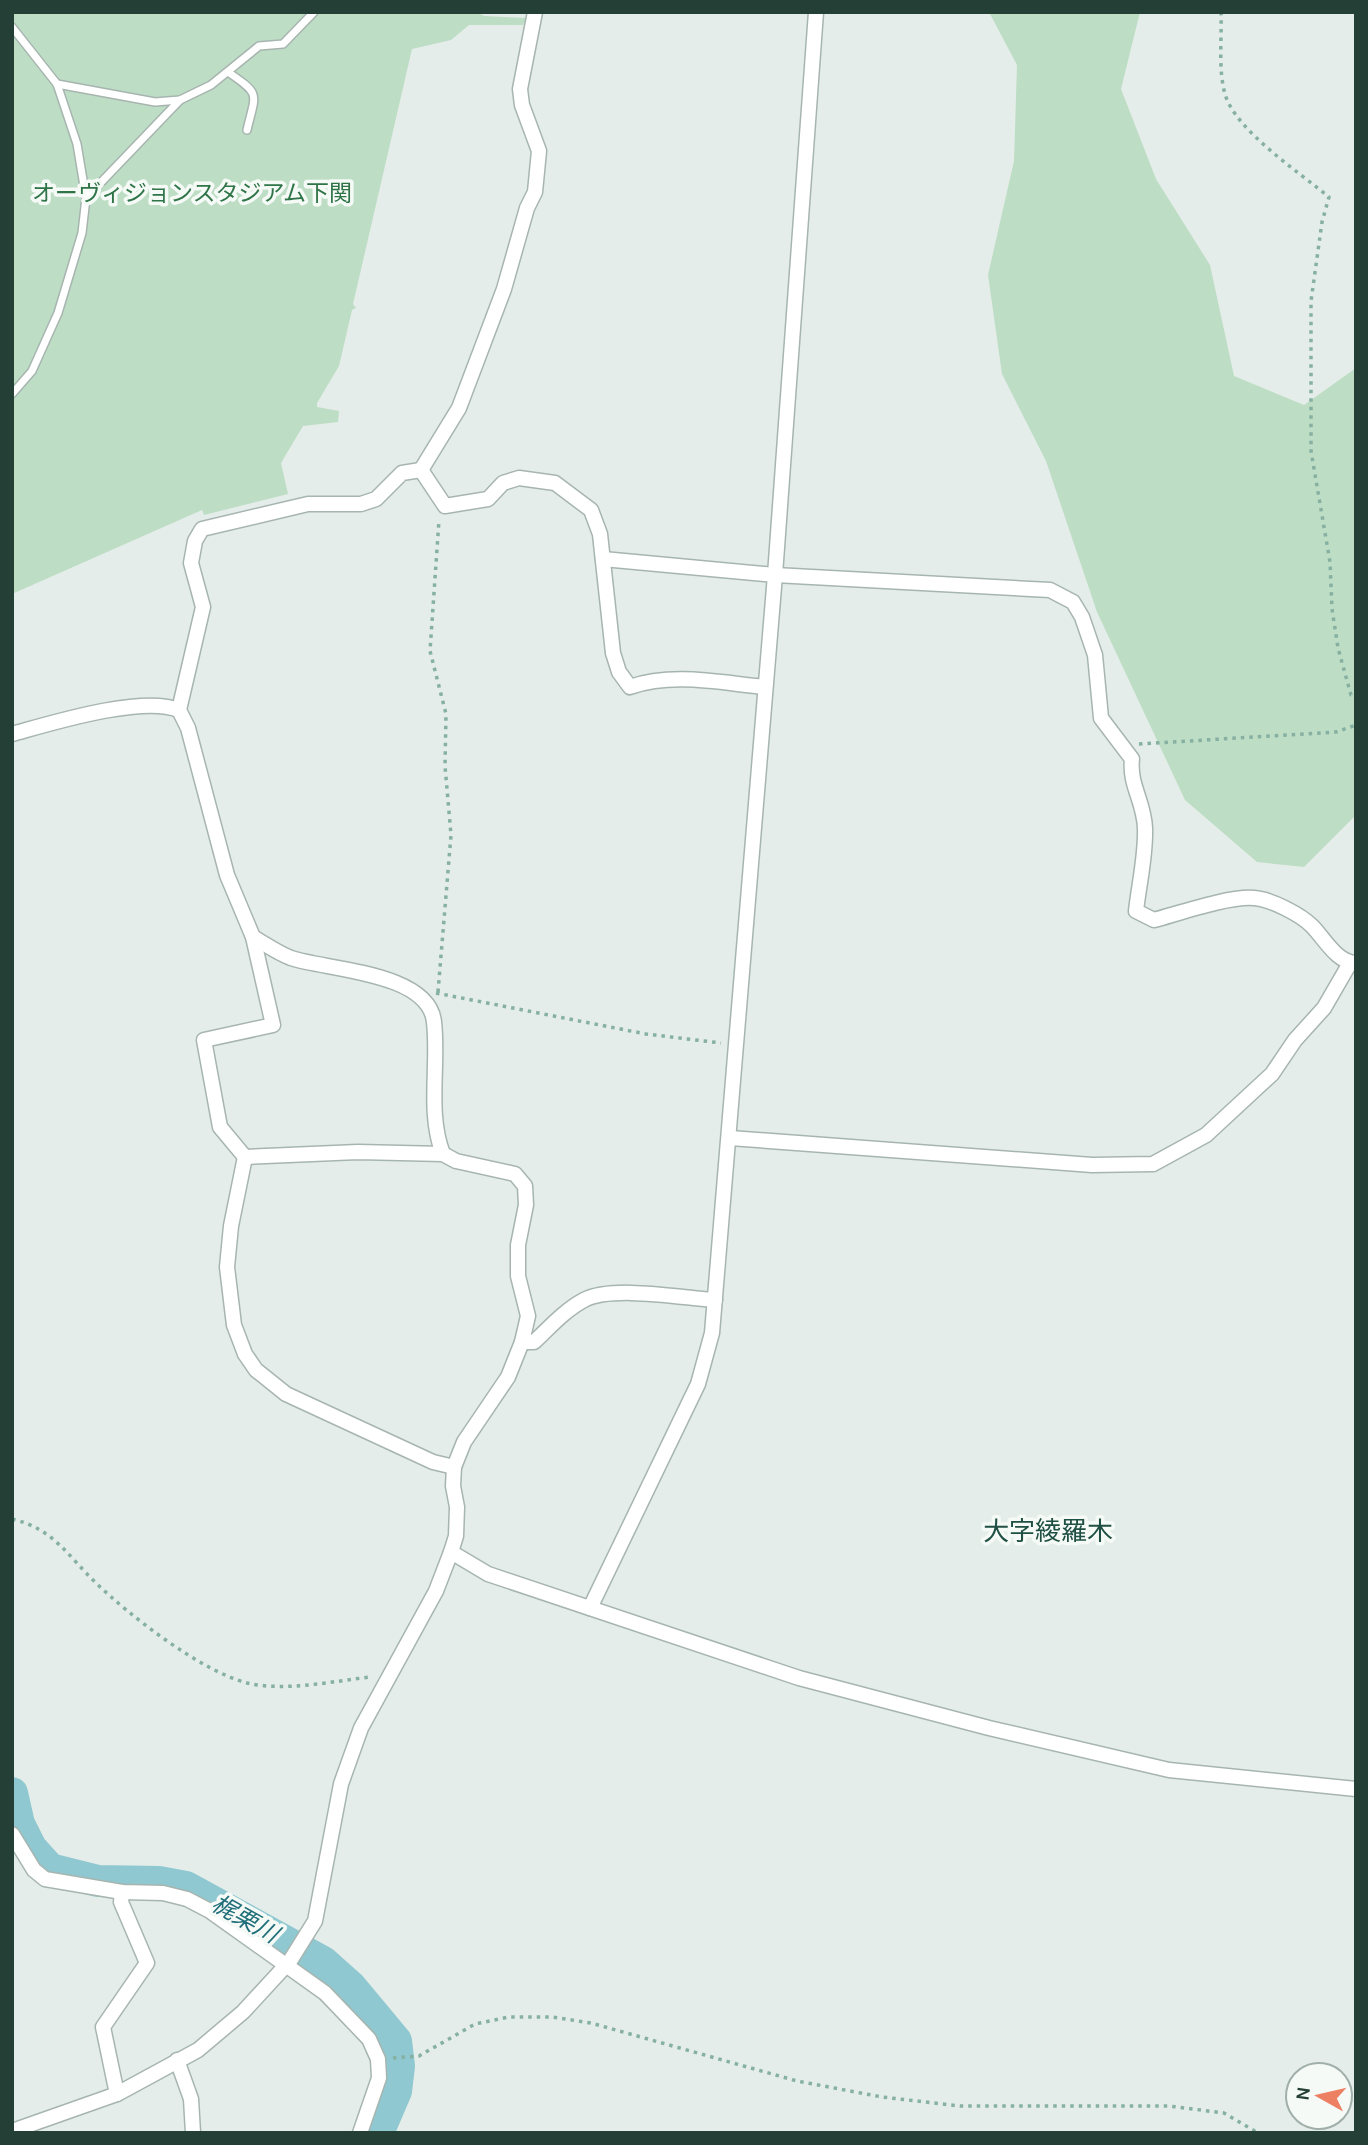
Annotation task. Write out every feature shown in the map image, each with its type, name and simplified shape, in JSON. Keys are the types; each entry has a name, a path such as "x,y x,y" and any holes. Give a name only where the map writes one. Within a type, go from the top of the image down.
{"street":[{"path":"244,1157 220,1127 204,1040 273,1025 253,937 227,875 188,728 179,710 203,607 191,563 195,541 202,529 308,504 361,504 376,499 402,473 421,470 459,408 504,289 527,208 535,192 539,150 522,105 520,89 534,12"},
{"path":"590,1608 698,1384 712,1333 775,575 815,12"},
{"path":"421,470 445,506 488,499 503,483 519,478 555,483 591,510 600,534 612,653 619,672 630,687 648,681 673,679 765,687"},
{"path":"603,559 775,575 1050,590 1073,602 1082,617 1096,655 1101,718 1132,759 1130,777 1142,800 1146,830 1136,911 1154,920 1201,907 1254,898 1274,904 1310,924 1332,950 1353,963 1324,1008 1295,1040 1272,1073 1206,1135 1153,1164 1092,1165 730,1139"},
{"path":"12,734 59,721 148,705 164,704 179,710"},
{"path":"253,937 291,958 382,979 431,996 434,1018 436,1135 443,1154"},
{"path":"12,2131 117,2094 198,2050 220,2034 288,1964 315,1921 341,1784 361,1728 387,1676 436,1591 451,1552 456,1536 454,1467 464,1443 508,1377 522,1342 528,1316 518,1276 519,1245 526,1205 525,1186 515,1174 456,1161 443,1154 358,1152 244,1157"},
{"path":"244,1157 230,1226 227,1267 234,1325 250,1362 286,1394 433,1462 454,1467"},
{"path":"522,1342 534,1342 569,1309 587,1298 611,1293 715,1300"},
{"path":"451,1552 488,1574 799,1678 989,1728 1170,1770 1356,1789"},
{"path":"12,1834 34,1870 46,1879 122,1892 163,1893 187,1899 210,1911 288,1964 325,1993 369,2039 378,2059 379,2078 360,2133"},
{"path":"117,2094 103,2026 147,1962 121,1902 122,1892"},
{"path":"177,2060 191,2099 193,2133"}],"lane":[{"path":"86,198 180,100 211,85 259,46 283,44 314,12"},
{"path":"12,27 57,84 77,144 86,198 82,233 58,313 32,371 12,394"},
{"path":"228,72 252,90 255,96 247,130"},
{"path":"57,84 155,102 180,100"}],"path":[{"path":"1221,12 1224,93 1231,110 1272,152 1329,197 1322,222 1311,301 1311,452 1331,562 1332,609 1338,648 1352,695 1356,698"},
{"path":"445,506 439,514 430,651 446,714 445,766 452,835 431,996 634,1032 737,1044"},
{"path":"1122,745 1336,732 1356,725"},
{"path":"12,1519 34,1524 48,1533 106,1593 160,1636 234,1679 269,1685 387,1676"},
{"path":"378,2059 419,2056 475,2024 509,2017 552,2017 591,2023 797,2081 882,2097 960,2106 1169,2106 1224,2113 1258,2133"}],"green space":[{"name":"オーヴィジョンスタジアム下関","path":"12,12 477,12 484,16 526,18 523,25 469,25 451,40 412,49 353,304 356,308 352,310 339,366 317,403 317,407 339,411 338,422 303,426 281,463 288,494 204,515 202,510 12,594"},
{"path":"989,12 1140,12 1121,89 1156,179 1210,265 1234,376 1304,405 1356,368 1356,815 1304,867 1257,862 1185,800 1097,612 1046,461 1002,374 988,275 1014,161 1017,65"}],"waterway":[{"name":"梶栗川","path":"12,1793 19,1824 31,1848 50,1869 98,1881 159,1882 186,1887 323,1962 351,1987 396,2041 399,2066 396,2091 378,2133"}],"district":[{"name":"大字綾羅木","path":"1048,1531"}]}
